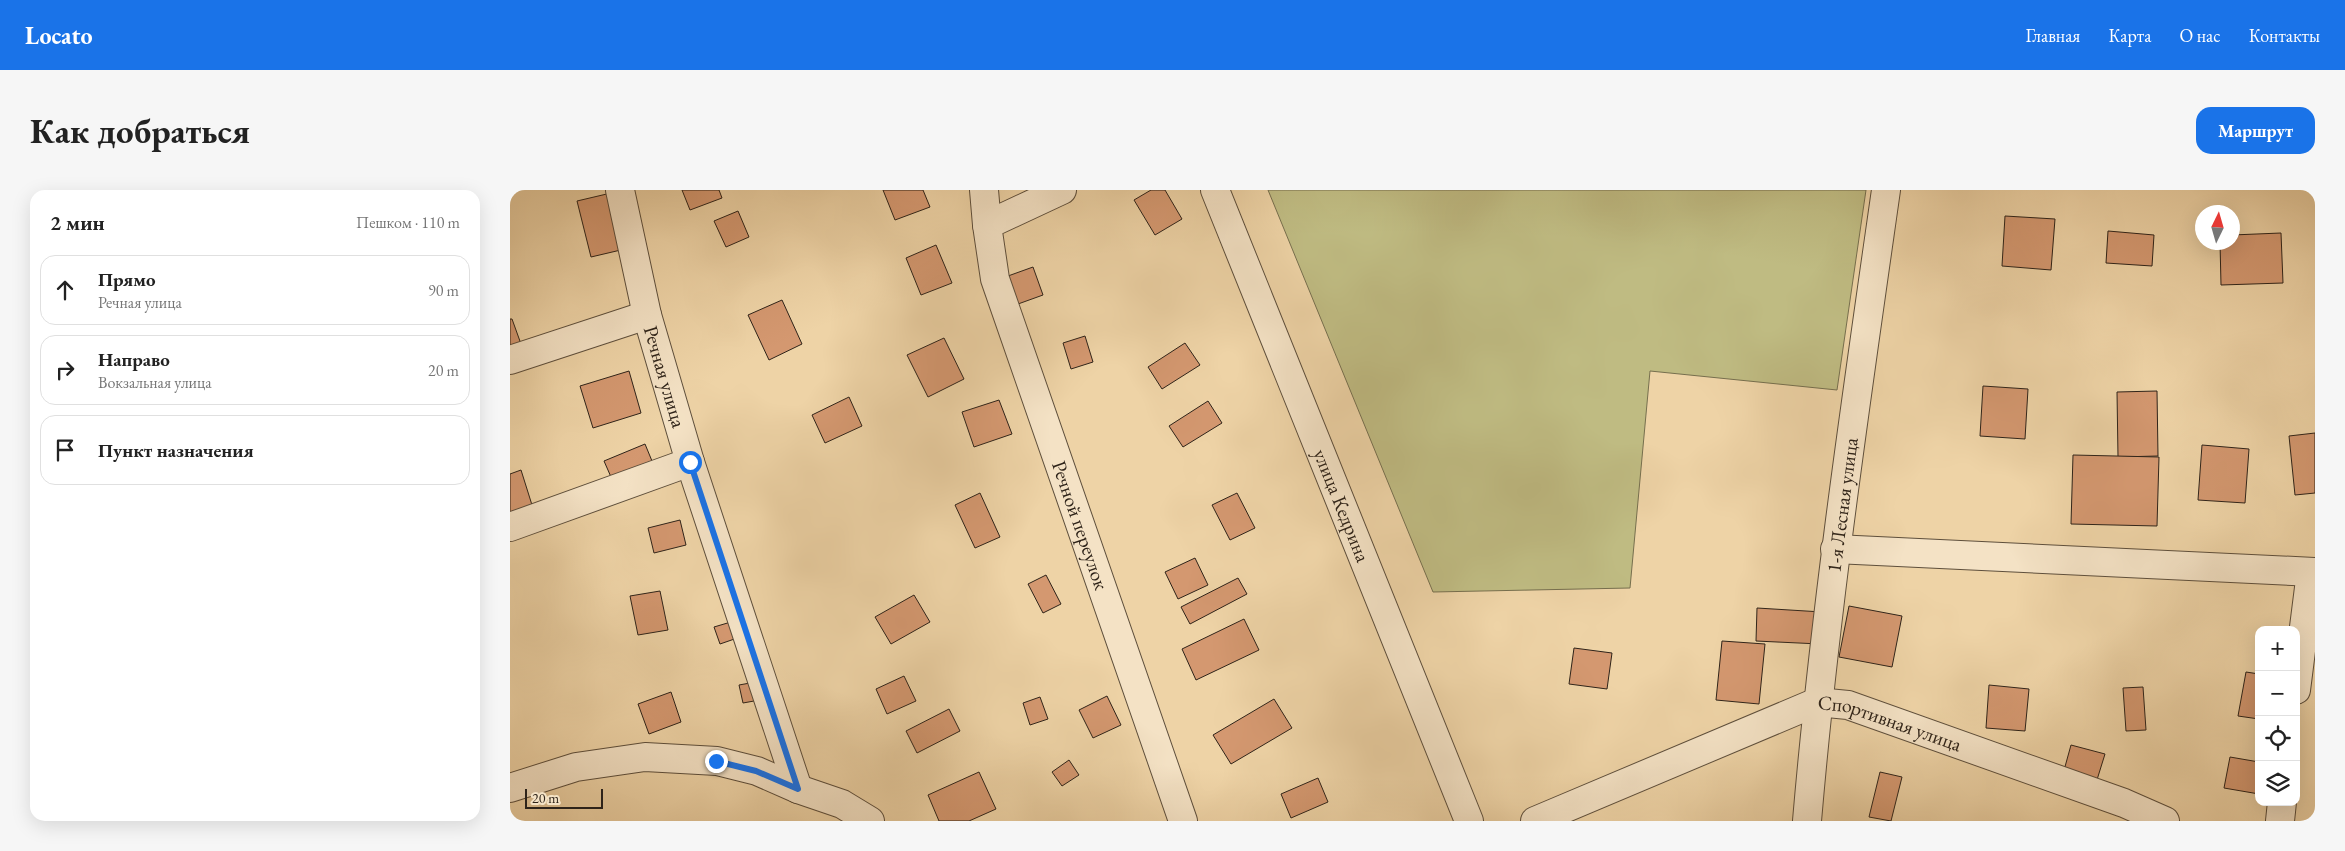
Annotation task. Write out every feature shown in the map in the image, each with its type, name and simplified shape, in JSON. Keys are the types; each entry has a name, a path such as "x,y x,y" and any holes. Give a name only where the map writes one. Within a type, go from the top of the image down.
{"street":[{"name":"Речная улица","path":"620,190 647,315 690,462 798,789"},
{"name":"Речной переулок","path":"984,190 987,225 996,279 1183,821"},
{"path":"987,225 1062,190"},
{"name":"улица Кедрина","path":"1215,190 1469,821"},
{"name":"1-я Лесная улица","path":"1807,821 1817,702 1835,548 1886,190"},
{"path":"510,360 647,315"},
{"path":"510,527 690,462"},
{"path":"1835,548 2313,572 2299,671"},
{"name":"Спортивная улица","path":"1535,821 1817,702 1848,705 2122,812 2165,821"},
{"path":"510,788 576,767 646,757 716,761 756,771 798,789 842,804 870,821"},
{"path":"2280,821 2282,806"}],"shaded area":[{"path":"1268,190 1866,190 1837,390 1650,371 1630,588 1433,592"}],"building":[{"path":"682,190 719,190 722,198 690,210"},
{"path":"883,190 923,190 930,207 895,220"},
{"path":"1151,190 1165,190 1182,219 1155,235 1134,200"},
{"path":"611,193 625,249 591,257 577,201"},
{"path":"738,211 749,237 726,247 714,221"},
{"path":"2005,216 2055,219 2051,270 2002,266"},
{"path":"2108,231 2154,235 2152,266 2106,263"},
{"path":"2281,233 2283,283 2221,285 2220,250 2240,250 2240,235"},
{"path":"936,245 952,283 921,295 906,258"},
{"path":"1033,267 1043,295 1018,304 1008,276"},
{"path":"782,300 802,344 769,360 748,315"},
{"path":"510,319 512,319 521,344 510,347"},
{"path":"1085,336 1093,362 1071,369 1063,343"},
{"path":"944,338 964,379 928,397 907,355"},
{"path":"1185,343 1200,365 1162,389 1148,367"},
{"path":"629,371 641,413 593,428 580,386"},
{"path":"1983,386 2028,389 2025,439 1980,436"},
{"path":"2157,391 2158,456 2118,457 2117,392"},
{"path":"849,397 862,426 825,443 812,415"},
{"path":"999,400 1012,434 974,447 962,412"},
{"path":"1208,401 1222,423 1183,447 1169,426"},
{"path":"2315,433 2315,493 2295,495 2289,436"},
{"path":"645,444 652,461 611,477 604,461"},
{"path":"2202,445 2249,449 2245,503 2198,500"},
{"path":"2073,455 2159,457 2157,526 2071,524"},
{"path":"521,470 532,505 510,512 510,474"},
{"path":"980,493 1000,537 975,548 955,505"},
{"path":"1237,493 1255,528 1230,540 1212,505"},
{"path":"680,520 686,545 654,553 648,528"},
{"path":"1195,558 1208,585 1178,599 1165,572"},
{"path":"1046,575 1061,604 1043,613 1028,584"},
{"path":"1238,578 1247,594 1190,624 1181,607"},
{"path":"660,591 668,630 638,635 630,596"},
{"path":"914,595 930,622 891,644 875,617"},
{"path":"1849,606 1902,616 1892,667 1839,657"},
{"path":"1757,608 1822,612 1820,644 1756,641"},
{"path":"741,619 746,635 720,644 714,627"},
{"path":"1244,619 1259,650 1196,680 1182,649"},
{"path":"1722,641 1765,644 1759,704 1716,700"},
{"path":"1574,648 1612,653 1607,689 1569,684"},
{"path":"2246,672 2255,673 2255,718 2238,716"},
{"path":"904,676 916,701 887,714 876,689"},
{"path":"750,683 754,701 743,703 739,685"},
{"path":"1989,685 2029,689 2025,731 1986,728"},
{"path":"2143,687 2146,730 2126,731 2123,688"},
{"path":"671,692 681,722 649,734 638,704"},
{"path":"1107,696 1121,725 1093,738 1079,710"},
{"path":"1040,697 1048,719 1030,725 1023,703"},
{"path":"1274,699 1292,728 1231,764 1213,735"},
{"path":"949,709 960,731 917,753 906,731"},
{"path":"2071,745 2105,754 2096,783 2063,774"},
{"path":"2230,757 2255,761 2255,793 2224,788"},
{"path":"1069,760 1079,775 1062,786 1052,772"},
{"path":"979,772 996,809 969,821 939,821 928,795"},
{"path":"1880,772 1902,777 1891,821 1869,817"},
{"path":"1318,778 1328,802 1291,818 1281,794"}],"route":[{"path":"690,462 798,789 756,771 716,761"}]}
